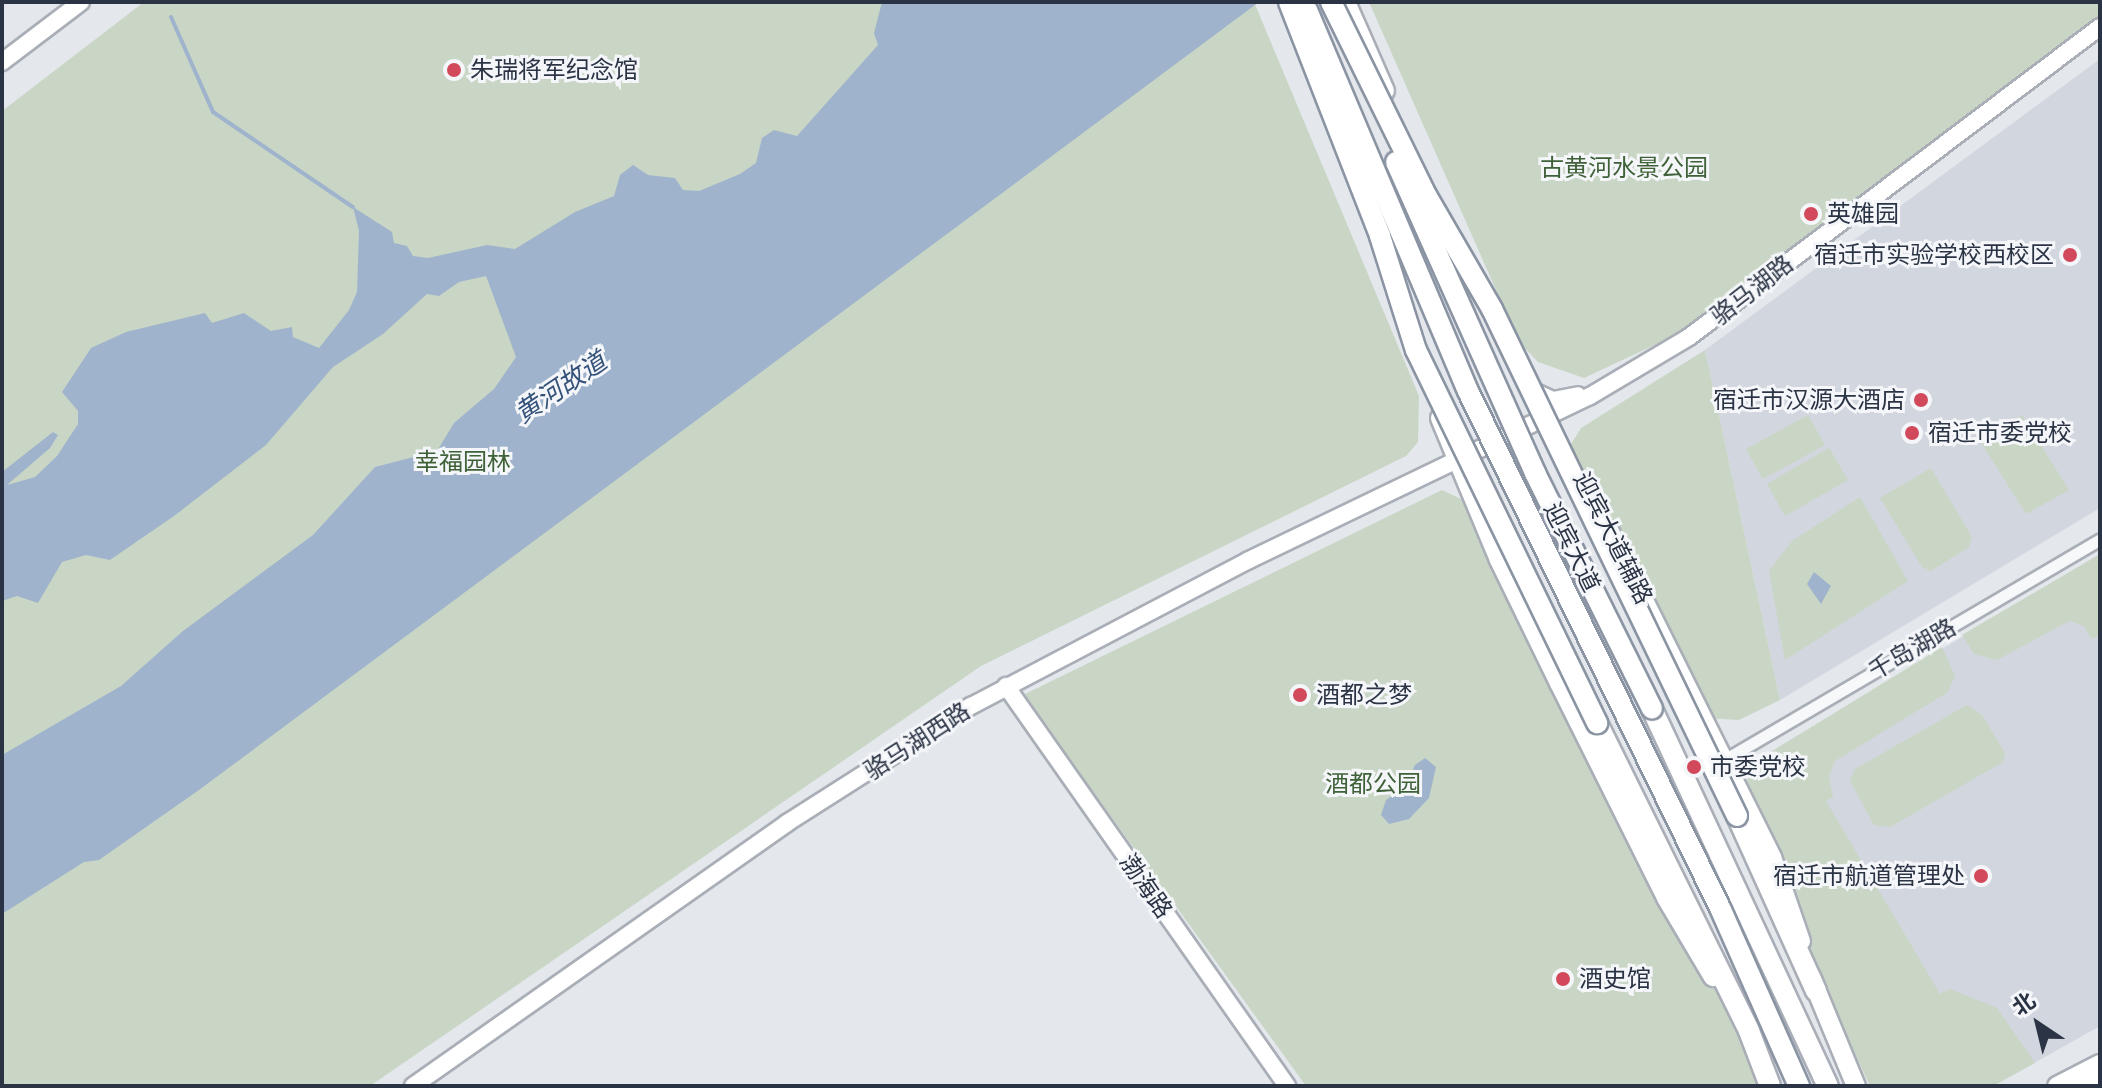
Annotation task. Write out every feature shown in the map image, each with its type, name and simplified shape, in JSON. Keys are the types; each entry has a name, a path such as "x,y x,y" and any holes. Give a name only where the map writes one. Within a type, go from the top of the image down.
{"highway":[{"path":"1289,2 1380,236 1416,350 1749,1031 1770,1086"},
{"name":"迎宾大道","path":"1303,2 1468,391 1721,910 1799,1086"},
{"path":"1330,2 1426,195 1492,309 1737,816 1816,991"},
{"name":"迎宾大道","path":"1330,2 1489,373 1711,830 1828,1086"}],"main road":[{"path":"1281,2 1499,560 1659,885 1730,1004 1770,1086"},
{"name":"迎宾大道辅路","path":"1346,2 1519,380 1576,466 1772,857 1816,991 1856,1086"},
{"path":"1830,1024 1863,1086"},
{"path":"2057,1086 2100,1064"},
{"path":"2085,1086 2100,1078"}],"street":[{"path":"2,62 81,2"},
{"name":"骆马湖路","path":"1458,461 1629,375 1746,298 2100,27"},
{"path":"1519,380 1553,400 1576,396 1633,369 1746,298"},
{"name":"骆马湖西路","path":"413,1086 787,823 1006,686 1247,561 1458,461"},
{"name":"千岛湖路","path":"1724,760 2100,539"},
{"name":"渤海路","path":"1006,686 1287,1086"}],"shaded area":[{"name":"宿迁市委党校","path":"2100,59 2100,508 1780,700 1705,350"},
{"path":"2100,554 2100,1026 1993,1086 1870,1086 1750,772 1769,753"}],"green space":[{"name":"幸福园林","path":"144,2 1254,2 1419,396 1418,442 1406,456 981,666 370,1086 2,1086 2,111"},
{"name":"古黄河水景公园","path":"1369,2 2100,2 2100,26 1710,311 1663,341 1584,378 1538,362 1519,342"},
{"path":"1705,350 1780,700 1739,720 1704,718 1568,449 1581,428"},
{"path":"1808,415 1825,445 1763,479 1746,449"},
{"path":"2022,415 2069,490 2026,514 1980,441"},
{"path":"1829,448 1848,480 1785,516 1767,484"},
{"path":"1931,468 1972,537 1969,547 1931,571 1922,567 1880,498"},
{"name":"酒都公园","path":"1442,490 1497,516 1765,1086 1306,1086 1023,695"},
{"path":"1860,497 1908,581 1785,660 1769,571 1792,541"},
{"path":"2100,554 2100,636 2091,639 2084,626 2069,621 1997,660 1974,654 1962,635"},
{"path":"1942,647 1955,676 1948,692 1835,761 1829,776 1833,797 1826,801 1940,994 1950,989 1997,1008 2035,1063 1993,1086 1870,1086 1746,824 1744,790 1750,772 1769,753"},
{"path":"1967,705 1982,715 2005,753 2003,762 1890,827 1874,825 1850,781 1855,769"}],"water":[{"name":"黄河故道","path":"882,2 1259,2 199,790 99,860 84,862 2,914 2,755 121,686 183,631 313,535 375,467 437,451 454,423 494,389 516,357 486,276 459,282 439,296 427,294 383,334 333,367 266,445 174,516 110,560 86,555 62,562 38,603 17,596 2,601 2,472 53,432 58,435 50,448 7,485 35,477 57,456 78,424 78,411 62,392 91,348 126,332 205,313 212,323 244,313 271,331 292,327 293,337 319,348 349,310 357,292 359,231 353,207 392,232 394,243 407,246 413,256 428,258 487,245 515,249 575,212 614,196 620,175 633,165 648,175 675,178 683,190 699,191 740,174 756,163 762,138 774,130 797,136 878,45 874,33"},
{"path":"1814,572 1831,586 1821,604 1807,584"},
{"path":"1425,758 1436,767 1429,798 1409,819 1389,824 1381,815 1386,800 1406,786 1415,765"}],"waterway":[{"path":"171,17 213,112 353,207"}],"place":[{"name":"朱瑞将军纪念馆","path":"454,70"},
{"name":"英雄园","path":"1811,214"},
{"name":"宿迁市实验学校西校区","path":"2070,255"},
{"name":"宿迁市汉源大酒店","path":"1921,400"},
{"name":"宿迁市委党校","path":"1912,433"},
{"name":"酒都之梦","path":"1300,695"},
{"name":"市委党校","path":"1694,767"},
{"name":"宿迁市航道管理处","path":"1981,876"},
{"name":"酒史馆","path":"1563,979"}]}
